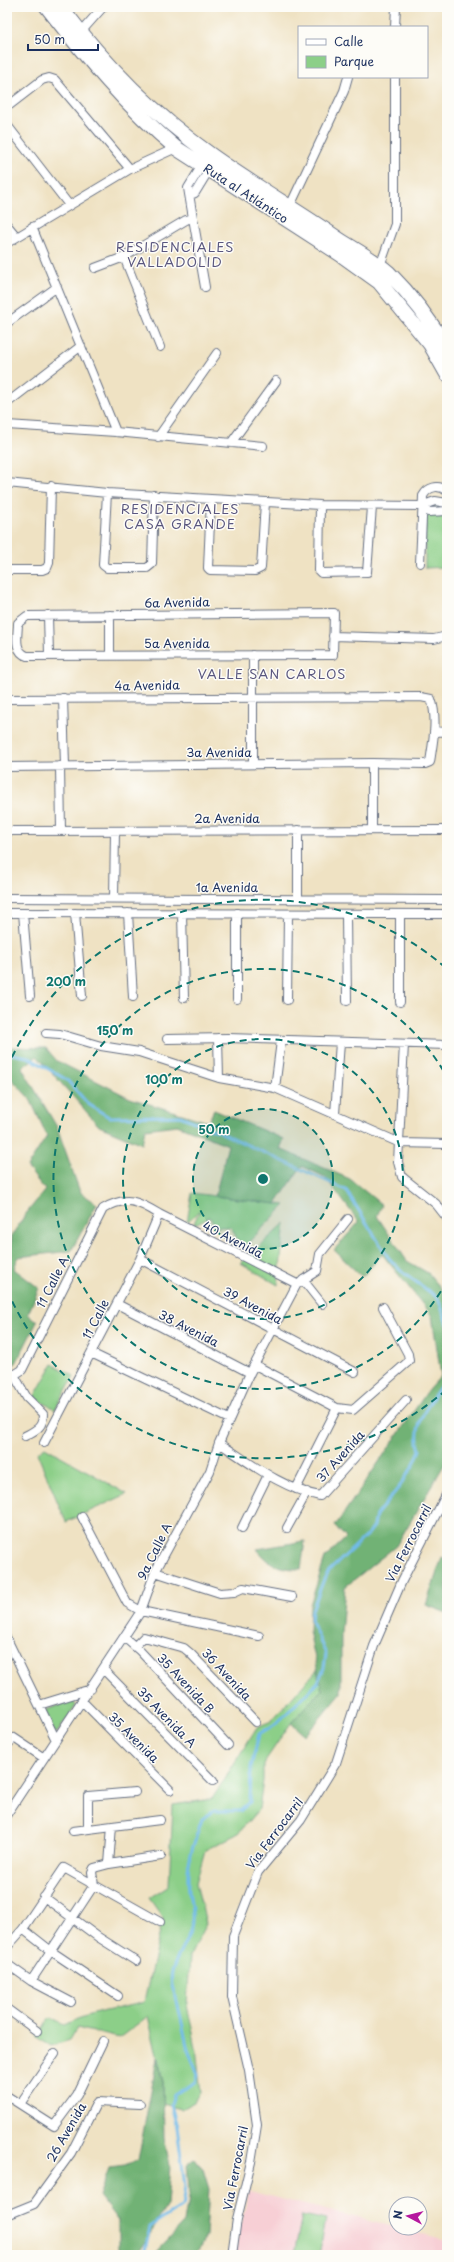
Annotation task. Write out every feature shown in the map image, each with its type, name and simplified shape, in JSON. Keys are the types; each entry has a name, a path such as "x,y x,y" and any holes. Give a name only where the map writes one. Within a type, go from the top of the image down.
{"highway":[{"name":"Ruta al Atlántico","path":"47,7 88,59 156,130 176,148 340,254 379,282 426,338 447,374"},
{"name":"Ruta al Atlántico","path":"61,7 80,33 123,81 166,122 212,156 380,266 412,298 435,327 447,349"}],"street":[{"path":"80,33 103,7"},
{"path":"395,26 396,7"},
{"path":"7,107 42,80 49,78 55,80 130,169"},
{"path":"290,206 344,91 348,78"},
{"path":"380,266 395,224 395,78"},
{"path":"7,125 69,205"},
{"path":"7,243 16,236 130,169 176,148"},
{"path":"205,287 188,188 206,168"},
{"path":"95,268 124,256 186,220 193,218"},
{"path":"7,225 16,236"},
{"path":"32,227 116,432"},
{"path":"124,256 160,347"},
{"path":"7,323 56,287"},
{"path":"7,403 81,346"},
{"path":"158,437 217,354"},
{"path":"231,443 276,381"},
{"path":"7,425 116,432 263,446"},
{"path":"7,483 51,486 107,493 320,505 421,506 435,501 447,503"},
{"path":"7,570 42,570 47,568 49,563 51,486"},
{"path":"420,563 421,506 423,496 431,488 437,487 447,491"},
{"path":"107,493 103,565 107,568 147,568 150,566 154,495"},
{"path":"211,499 208,568 210,570 259,571 261,568 265,502"},
{"path":"320,505 319,571 321,574 367,572 372,506"},
{"path":"421,506 429,512 447,511"},
{"name":"6a Avenida","path":"21,654 18,649 18,623 21,619 27,616 334,613 334,636"},
{"path":"48,615 49,655"},
{"path":"110,615 110,655"},
{"path":"334,636 434,638 447,636"},
{"name":"5a Avenida","path":"21,654 27,656 333,655 334,636"},
{"path":"253,655 253,764"},
{"name":"4a Avenida","path":"7,699 253,696 421,697 431,699 434,707 434,731"},
{"path":"61,831 63,698"},
{"path":"434,731 447,732"},
{"name":"3a Avenida","path":"7,767 372,763 425,764 430,762 434,731"},
{"path":"372,763 372,830"},
{"path":"298,830 298,899"},
{"name":"2a Avenida","path":"7,831 447,830"},
{"path":"114,898 115,831"},
{"name":"1a Avenida","path":"7,898 447,900"},
{"path":"7,913 447,914"},
{"path":"23,913 30,996"},
{"path":"75,913 82,996"},
{"path":"128,913 133,997"},
{"path":"182,913 184,998"},
{"path":"237,913 237,999"},
{"path":"287,1000 288,914"},
{"path":"346,914 347,1001"},
{"path":"400,914 400,1002"},
{"path":"46,1033 60,1034 101,1046 139,1052 219,1078 276,1088 400,1142 447,1144"},
{"path":"218,1038 219,1078"},
{"path":"167,1039 218,1038 447,1045"},
{"path":"276,1088 281,1041"},
{"path":"335,1114 340,1042"},
{"path":"404,1044 398,1162 402,1177 436,1204 447,1218"},
{"name":"11 Calle A","path":"11,1373 22,1370 103,1209 113,1202 125,1200 150,1208 159,1214"},
{"path":"436,1204 447,1204"},
{"name":"11 Calle","path":"44,1443 140,1259 159,1214"},
{"name":"40 Avenida","path":"159,1214 300,1282"},
{"path":"322,1304 300,1282 317,1271 320,1254 348,1219"},
{"name":"39 Avenida","path":"140,1259 355,1372"},
{"name":"9a Calle A","path":"7,1814 104,1670 141,1611 155,1572 210,1471 219,1444 250,1373 300,1282"},
{"name":"38 Avenida","path":"116,1304 250,1373"},
{"path":"255,1365 337,1408 352,1411 358,1408 410,1361 408,1354 383,1307"},
{"path":"91,1353 229,1420"},
{"path":"11,1373 27,1398 43,1414 43,1421 38,1429 25,1436"},
{"name":"37 Avenida","path":"219,1444 268,1475 296,1489 318,1496 321,1495 406,1400"},
{"path":"296,1489 337,1408"},
{"path":"242,1528 268,1475"},
{"path":"287,1528 307,1492"},
{"name":"Via Ferrocarril","path":"232,2255 237,2219 251,2162 256,2125 249,2070 232,1997 233,1936 258,1872 301,1820 336,1763 374,1646 402,1581 447,1493"},
{"path":"82,1517 127,1603 141,1611 259,1636"},
{"path":"155,1572 220,1593 234,1592 243,1588 292,1597"},
{"name":"36 Avenida","path":"135,1646 144,1637 184,1648 190,1652 256,1722"},
{"name":"35 Avenida B","path":"125,1638 135,1646 228,1745"},
{"path":"7,1639 56,1740"},
{"name":"35 Avenida A","path":"104,1670 161,1731 213,1781"},
{"path":"39,1705 91,1689"},
{"name":"35 Avenida","path":"82,1701 170,1790"},
{"path":"7,1745 14,1738 44,1758"},
{"path":"88,1829 88,1796 135,1792"},
{"path":"73,1831 160,1820"},
{"path":"109,1864 112,1826"},
{"path":"31,1981 94,1885 94,1868 109,1864 161,1856"},
{"path":"7,1947 23,1929 64,1868 160,1922"},
{"path":"44,1897 71,1918 136,1961"},
{"path":"23,1929 51,1951 118,1996"},
{"path":"7,1964 31,1981 71,2002"},
{"path":"7,2009 37,2031"},
{"path":"7,2096 54,2126 77,2095 103,2041"},
{"path":"20,2104 55,2053"},
{"name":"26 Avenida","path":"7,2215 34,2204 71,2153 97,2102 140,2104"}],"shaded area":[{"path":"249,2191 388,2225 388,2236 428,2235 447,2240 447,2255 234,2255"}],"green space":[{"path":"425,506 447,507 447,567 425,568"},
{"path":"7,1047 46,1048 57,1061 130,1098 208,1122 214,1110 284,1139 280,1149 350,1179 382,1205 377,1216 407,1261 428,1273 447,1295 447,1460 396,1546 345,1587 341,1634 341,1693 305,1736 291,1723 322,1690 309,1631 310,1605 325,1558 346,1538 335,1526 429,1389 441,1376 432,1316 382,1254 362,1277 334,1250 359,1222 325,1177 302,1166 276,1204 215,1196 228,1145 177,1125 145,1129 142,1144 99,1126 37,1056 22,1068 57,1127 80,1192 97,1204 71,1251 18,1257 14,1269 39,1288 28,1314 37,1322 16,1363 7,1369 7,1266 9,1266 12,1235 25,1215 45,1190 27,1167 47,1136 30,1099 7,1074"},
{"path":"192,1193 285,1205 242,1249 231,1227 217,1227 209,1217 193,1225 200,1210 187,1222"},
{"path":"285,1223 278,1285 241,1263"},
{"path":"53,1364 74,1376 55,1410 34,1397"},
{"path":"45,1447 127,1494 66,1522 37,1453"},
{"path":"305,1541 301,1569 281,1567 271,1563 257,1549"},
{"path":"442,1557 447,1559 447,1613 426,1605"},
{"path":"317,1670 322,1690 291,1723 263,1764 263,1781 259,1809 237,1834 205,1850 196,1883 206,1923 190,1956 187,2005 196,2047 201,2093 194,2102 181,2109 163,2104 163,2082 148,2016 119,2038 77,2028 70,2040 51,2046 36,2037 50,2018 64,2025 93,2014 144,2002 163,1918 149,1898 169,1885 173,1805 212,1799 257,1727 271,1721"},
{"path":"73,1701 76,1706 57,1733 54,1732 45,1710"},
{"path":"157,2059 163,2082 164,2137 170,2166 167,2205 140,2251 140,2255 118,2255 118,2221 99,2196 109,2168 125,2166 138,2160"},
{"path":"195,2158 203,2169 209,2189 206,2236 196,2255 154,2255 184,2223 189,2191 187,2164"},
{"path":"302,2215 326,2220 319,2255 294,2255"}],"waterway":[{"path":"7,1053 28,1057 67,1080 88,1104 109,1117 180,1116 217,1131 346,1190 388,1257 400,1270 438,1298 447,1323"},
{"path":"144,2255 150,2227 182,2206 185,2187 177,2127 171,2105 174,2095 196,2082 198,2074 188,2050 171,1979 175,1963 192,1925 188,1871 192,1849 202,1819 214,1811 240,1811 250,1802 251,1767 259,1734 277,1723 318,1682 324,1668 326,1654 311,1621 312,1610 324,1579 329,1571 368,1534 374,1526 376,1515 400,1486 413,1466 420,1450 418,1432 423,1415 442,1384 447,1382"}],"district":[{"name":"RESIDENCIALES VALLADOLID","path":"175,254"},
{"name":"RESIDENCIALES CASA GRANDE","path":"180,516"},
{"name":"VALLE SAN CARLOS","path":"272,673"}]}
